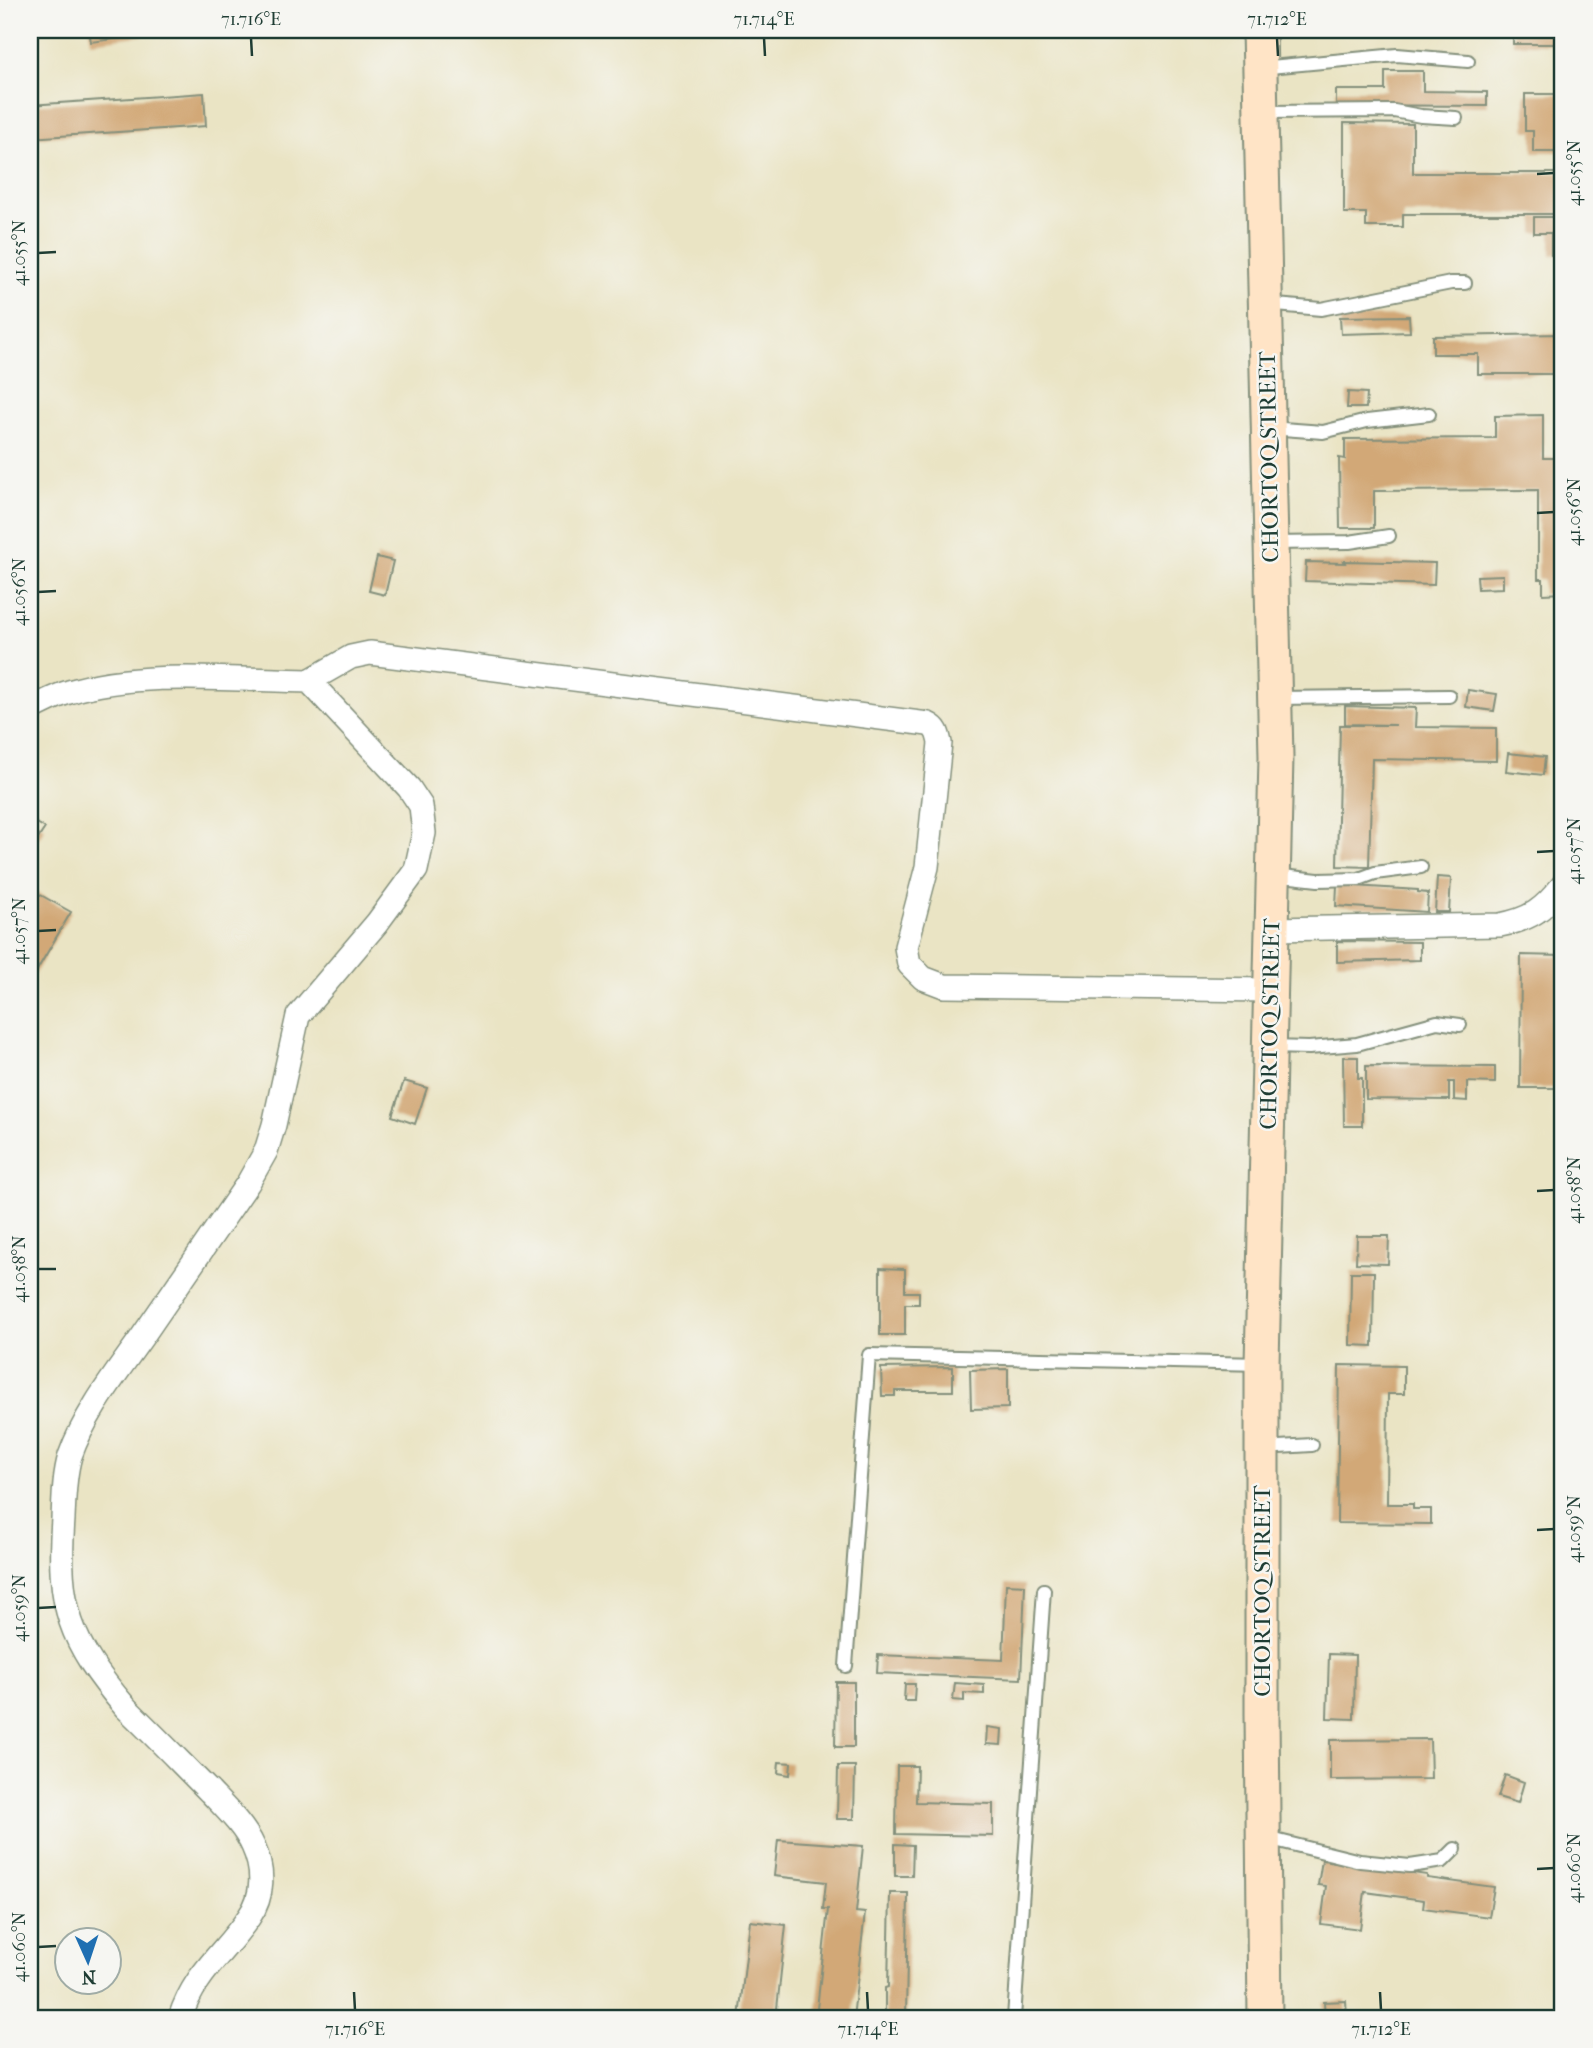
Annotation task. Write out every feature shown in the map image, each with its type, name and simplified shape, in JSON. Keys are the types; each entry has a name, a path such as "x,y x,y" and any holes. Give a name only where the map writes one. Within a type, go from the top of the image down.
{"main road":[{"name":"CHORTOQ STREET","path":"1259,30 1275,698 1262,1364 1265,2018"}],"street":[{"path":"30,709 67,692 108,682 157,679 309,681 351,657 370,653 928,724 934,726 940,743 926,867 906,947 909,964 923,978 944,986 1270,990"},
{"path":"180,2018 198,1979 250,1917 258,1900 261,1876 259,1862 253,1844 231,1815 118,1699 76,1638 69,1621 61,1582 65,1478 70,1456 80,1434 110,1382 248,1183 266,1151 298,1016 377,923 416,870 424,833 421,806 409,788 309,681"},
{"path":"1272,929 1500,925 1526,920 1552,900 1563,886"}],"lane":[{"path":"1259,68 1397,55 1468,61"},
{"path":"1261,112 1394,111 1457,118"},
{"path":"1265,304 1321,309 1451,282 1465,284"},
{"path":"1268,428 1323,432 1367,421 1429,414"},
{"path":"1271,543 1317,544 1389,536"},
{"path":"1275,698 1449,696"},
{"path":"1273,875 1318,880 1359,879 1375,873 1421,867"},
{"path":"1269,1047 1309,1048 1357,1044 1437,1022 1460,1025"},
{"path":"846,1666 869,1355 1262,1364"},
{"path":"1262,1448 1312,1445"},
{"path":"1014,2018 1044,1590"},
{"path":"1263,1837 1360,1861 1410,1866 1443,1861 1455,1849"}],"building":[{"path":"89,30 175,30 175,31 91,42"},
{"path":"1513,30 1563,30 1563,44 1513,44"},
{"path":"1385,71 1423,71 1423,91 1487,92 1487,106 1336,105 1336,90 1385,90"},
{"path":"204,93 206,126 30,138 30,105"},
{"path":"1525,94 1563,94 1563,152 1533,152 1533,131 1525,131"},
{"path":"1344,123 1413,124 1413,173 1563,173 1563,214 1403,214 1403,227 1366,227 1366,213 1344,213"},
{"path":"1534,217 1563,217 1563,254 1551,255 1551,233 1534,233"},
{"path":"1409,316 1410,332 1341,334 1340,317"},
{"path":"1563,334 1563,374 1478,374 1478,354 1433,354 1433,336"},
{"path":"1348,392 1367,393 1366,408 1347,408"},
{"path":"1543,415 1543,458 1563,458 1563,593 1543,594 1543,579 1538,579 1538,490 1374,491 1374,528 1340,528 1339,458 1345,459 1345,439 1495,438 1495,416"},
{"path":"377,557 393,561 385,595 369,591"},
{"path":"1344,561 1435,563 1434,585 1305,581 1306,562 1345,563"},
{"path":"1503,575 1503,588 1478,589 1477,576"},
{"path":"1468,690 1497,694 1494,711 1466,707"},
{"path":"1345,706 1416,708 1415,727 1496,728 1496,761 1372,759 1369,867 1337,866 1340,725 1396,725 1345,724"},
{"path":"1508,753 1545,757 1543,775 1506,771"},
{"path":"32,820 45,828 30,851 30,824"},
{"path":"1437,877 1451,878 1449,912 1435,912"},
{"path":"1337,885 1418,890 1428,893 1427,912 1336,906"},
{"path":"30,889 71,912 30,982"},
{"path":"1337,941 1420,942 1420,960 1337,962"},
{"path":"1521,955 1563,956 1563,1088 1520,1088"},
{"path":"1343,1057 1358,1057 1358,1078 1362,1078 1362,1126 1344,1126"},
{"path":"1366,1066 1495,1067 1495,1083 1467,1082 1467,1101 1454,1100 1454,1082 1449,1082 1449,1100 1366,1099"},
{"path":"404,1081 427,1088 415,1124 392,1116"},
{"path":"1357,1236 1389,1236 1388,1264 1356,1263"},
{"path":"880,1268 905,1269 905,1292 919,1292 919,1304 905,1304 905,1335 880,1335"},
{"path":"1351,1272 1374,1272 1373,1346 1350,1345"},
{"path":"1339,1365 1404,1366 1404,1394 1388,1394 1387,1504 1413,1504 1413,1509 1431,1509 1431,1524 1337,1523"},
{"path":"953,1367 953,1391 895,1391 895,1396 882,1396 881,1368"},
{"path":"1008,1369 1008,1408 971,1409 970,1370"},
{"path":"1006,1584 1025,1585 1021,1679 877,1673 878,1655 1003,1660"},
{"path":"1329,1654 1355,1655 1354,1719 1327,1718"},
{"path":"836,1682 854,1682 854,1747 835,1747"},
{"path":"955,1683 984,1685 984,1694 964,1693 964,1701 953,1700"},
{"path":"905,1684 915,1684 914,1701 904,1701"},
{"path":"987,1727 1002,1729 1001,1745 986,1744"},
{"path":"1430,1739 1431,1779 1330,1780 1330,1740"},
{"path":"779,1762 791,1763 790,1775 778,1773"},
{"path":"838,1766 855,1766 854,1819 837,1819"},
{"path":"897,1766 917,1766 916,1802 993,1804 993,1836 896,1834"},
{"path":"1505,1775 1524,1782 1518,1803 1498,1797"},
{"path":"778,1840 863,1846 856,1912 865,1913 853,2018 816,2018 828,1909 823,1909 826,1882 774,1876"},
{"path":"895,1844 913,1845 912,1876 895,1876"},
{"path":"1322,1860 1494,1887 1489,1917 1423,1908 1424,1900 1365,1892 1360,1929 1321,1924 1326,1886 1318,1885"},
{"path":"890,1893 908,1893 906,2018 885,2018"},
{"path":"750,1921 786,1925 776,2018 739,2018"},
{"path":"1346,2001 1347,2018 1325,2018 1324,2002"}]}
